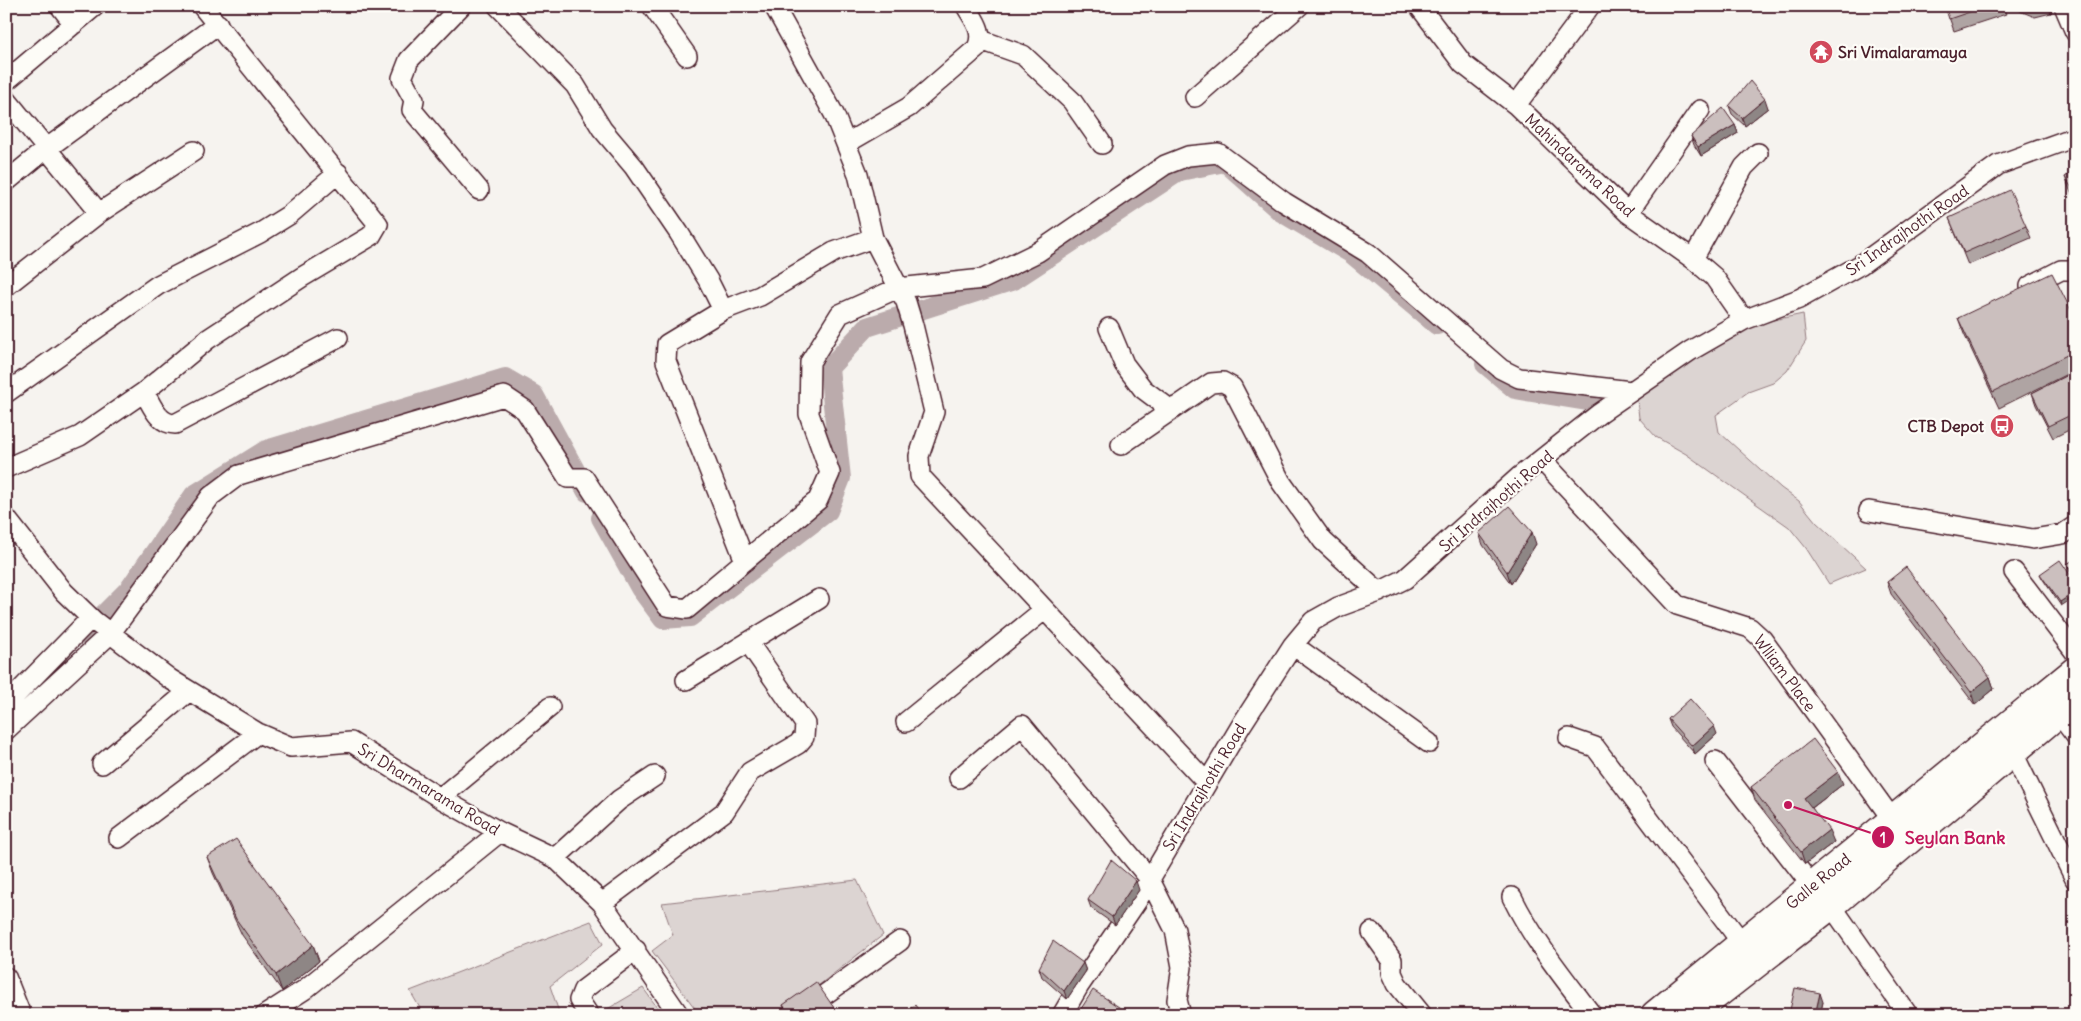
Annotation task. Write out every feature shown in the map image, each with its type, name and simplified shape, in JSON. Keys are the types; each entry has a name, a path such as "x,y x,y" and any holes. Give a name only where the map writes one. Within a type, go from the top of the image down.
{"highway":[{"name":"Galle Road","path":"1655,1015 1688,1009 1831,905 2012,751 2060,703 2075,671"},
{"name":"Galle Road","path":"1688,1009 1742,943 1892,819 2060,703"}],"street":[{"path":"60,6 74,24"},
{"path":"10,71 74,24 95,6"},
{"path":"6,468 80,436 144,392 208,339 302,277 371,236 378,224 202,6"},
{"path":"461,6 409,60 402,78 414,100 412,110 479,190"},
{"path":"498,6 575,85 602,129 634,167 679,233 708,280 722,310"},
{"path":"652,6 687,56"},
{"path":"774,6 834,114 847,143 858,174 873,238 902,295 914,325 934,412 919,456 920,476 1206,782"},
{"path":"847,143 909,107 977,48 981,40 978,27 966,6"},
{"path":"1196,97 1300,6"},
{"name":"Mahindarama Road","path":"1419,6 1463,64 1516,105 1628,213 1693,259 1714,277 1744,320"},
{"path":"1516,105 1590,6"},
{"path":"2066,7 2075,32"},
{"path":"6,182 46,149 218,24"},
{"path":"981,40 1023,55 1072,101 1102,144"},
{"path":"6,99 99,213"},
{"path":"1628,213 1700,110"},
{"name":"Sri Indrajhothi Road","path":"1062,1015 1078,986 1137,901 1206,782 1294,645 1313,621 1338,607 1379,592 1405,579 1519,477 1600,413 1690,352 1744,320 1799,299 1860,265 1998,165 2075,137"},
{"path":"6,286 99,213 194,151"},
{"path":"1693,259 1744,167 1758,152"},
{"path":"6,730 100,625 211,496 239,475 504,396 525,410 667,606 687,609 818,500 830,473 809,414 810,362 840,314 902,295 983,280 1038,252 1165,165 1188,156 1218,153 1284,202 1368,253 1501,369 1519,378 1631,391"},
{"path":"6,393 158,285 260,233 289,214 338,173"},
{"path":"745,561 666,361 667,344 722,310 760,296 834,252 873,238"},
{"path":"2010,295 2061,270 2075,270"},
{"path":"1109,328 1124,364 1143,389 1172,410"},
{"path":"144,392 160,418 167,424 174,424 338,338"},
{"path":"1121,445 1212,383 1223,382 1232,387 1281,482 1323,541 1379,592"},
{"name":"Wlliam Place","path":"1542,460 1677,605 1750,628 1762,639 1892,819"},
{"path":"1869,511 2033,540 2063,534 2075,526"},
{"name":"Sri Dharmarama Road","path":"9,528 64,592 100,625 189,691 258,734 291,747 351,742 440,798 500,832 555,858 602,903 679,1015"},
{"path":"2014,572 2075,652"},
{"path":"686,680 819,599"},
{"path":"906,722 1044,610"},
{"path":"6,705 100,625"},
{"path":"602,903 724,812 750,772 798,744 804,737 805,724 748,642"},
{"path":"1294,645 1429,743"},
{"path":"102,764 189,691"},
{"path":"2060,703 2075,734"},
{"path":"440,798 550,707"},
{"path":"959,778 1022,725 1149,878 1175,930 1182,967 1178,1000 1181,1015"},
{"path":"119,838 258,734"},
{"path":"1569,738 1595,747 1742,943"},
{"path":"2012,751 2075,879"},
{"path":"1715,761 1812,886"},
{"path":"555,858 619,800 655,776"},
{"path":"269,1014 304,990 500,832"},
{"path":"1512,897 1525,923 1543,951 1592,1015"},
{"path":"1831,905 1908,1015"},
{"path":"1372,932 1392,960 1392,973 1396,984 1422,1015"},
{"path":"796,1015 900,941"},
{"path":"589,1015 579,1000 584,990 636,950"},
{"path":"6,977 21,1015"}],"shaded area":[{"path":"1803,314 1806,341 1787,371 1773,383 1748,392 1716,415 1719,432 1781,488 1799,501 1816,522 1866,568 1829,584 1806,548 1789,527 1686,454 1656,437 1639,418 1637,400 1681,367 1730,337 1762,323"},
{"path":"857,880 883,935 781,1015 700,1015 652,951 673,935 662,903"},
{"path":"591,921 603,944 550,986 560,1015 424,1015 410,991"},
{"path":"643,988 663,1015 599,1014"}],"building":[{"path":"1945,6 1987,6 1949,19"},
{"path":"2025,6 2043,6 2032,9"},
{"path":"1750,81 1765,99 1742,118 1729,106"},
{"path":"1723,108 1735,125 1698,147 1691,136"},
{"path":"2075,171 2075,193 2065,177"},
{"path":"2010,190 2026,226 1964,253 1949,218"},
{"path":"2052,273 2075,318 2075,351 1993,392 1958,318"},
{"path":"2075,371 2075,413 2048,426 2032,393"},
{"path":"1509,506 1532,532 1507,572 1479,533"},
{"path":"2075,559 2075,576 2067,564"},
{"path":"2060,560 2075,582 2075,592 2060,602 2040,574"},
{"path":"1906,567 1990,677 1971,692 1887,582"},
{"path":"1690,699 1714,726 1692,746 1668,719"},
{"path":"1813,739 1838,772 1804,798 1829,830 1801,852 1751,787"},
{"path":"236,839 313,945 276,975 236,919 207,857"},
{"path":"1111,860 1136,881 1112,917 1088,900"},
{"path":"1053,941 1083,963 1064,991 1039,968"},
{"path":"816,982 839,1015 790,1015 783,1005"},
{"path":"1795,988 1820,993 1815,1015 1790,1010"},
{"path":"1093,990 1131,1015 1083,1015 1079,1012"},
{"path":"915,1005 922,1015 902,1015"}],"waterway":[{"path":"601,518 640,588 663,619 690,617 828,511 841,478 829,368 867,327 1014,280 1180,171 1225,162 1281,212 1352,254 1437,325"},
{"path":"1485,364 1515,389 1593,402"},
{"path":"83,635 130,588 194,495 266,450 505,378 534,395 587,492"}],"place":[{"name":"Sri Vimalaramaya","path":"1821,52"},
{"name":"CTB Depot","path":"2002,426"},
{"name":"Seylan Bank","path":"1788,805"}]}
